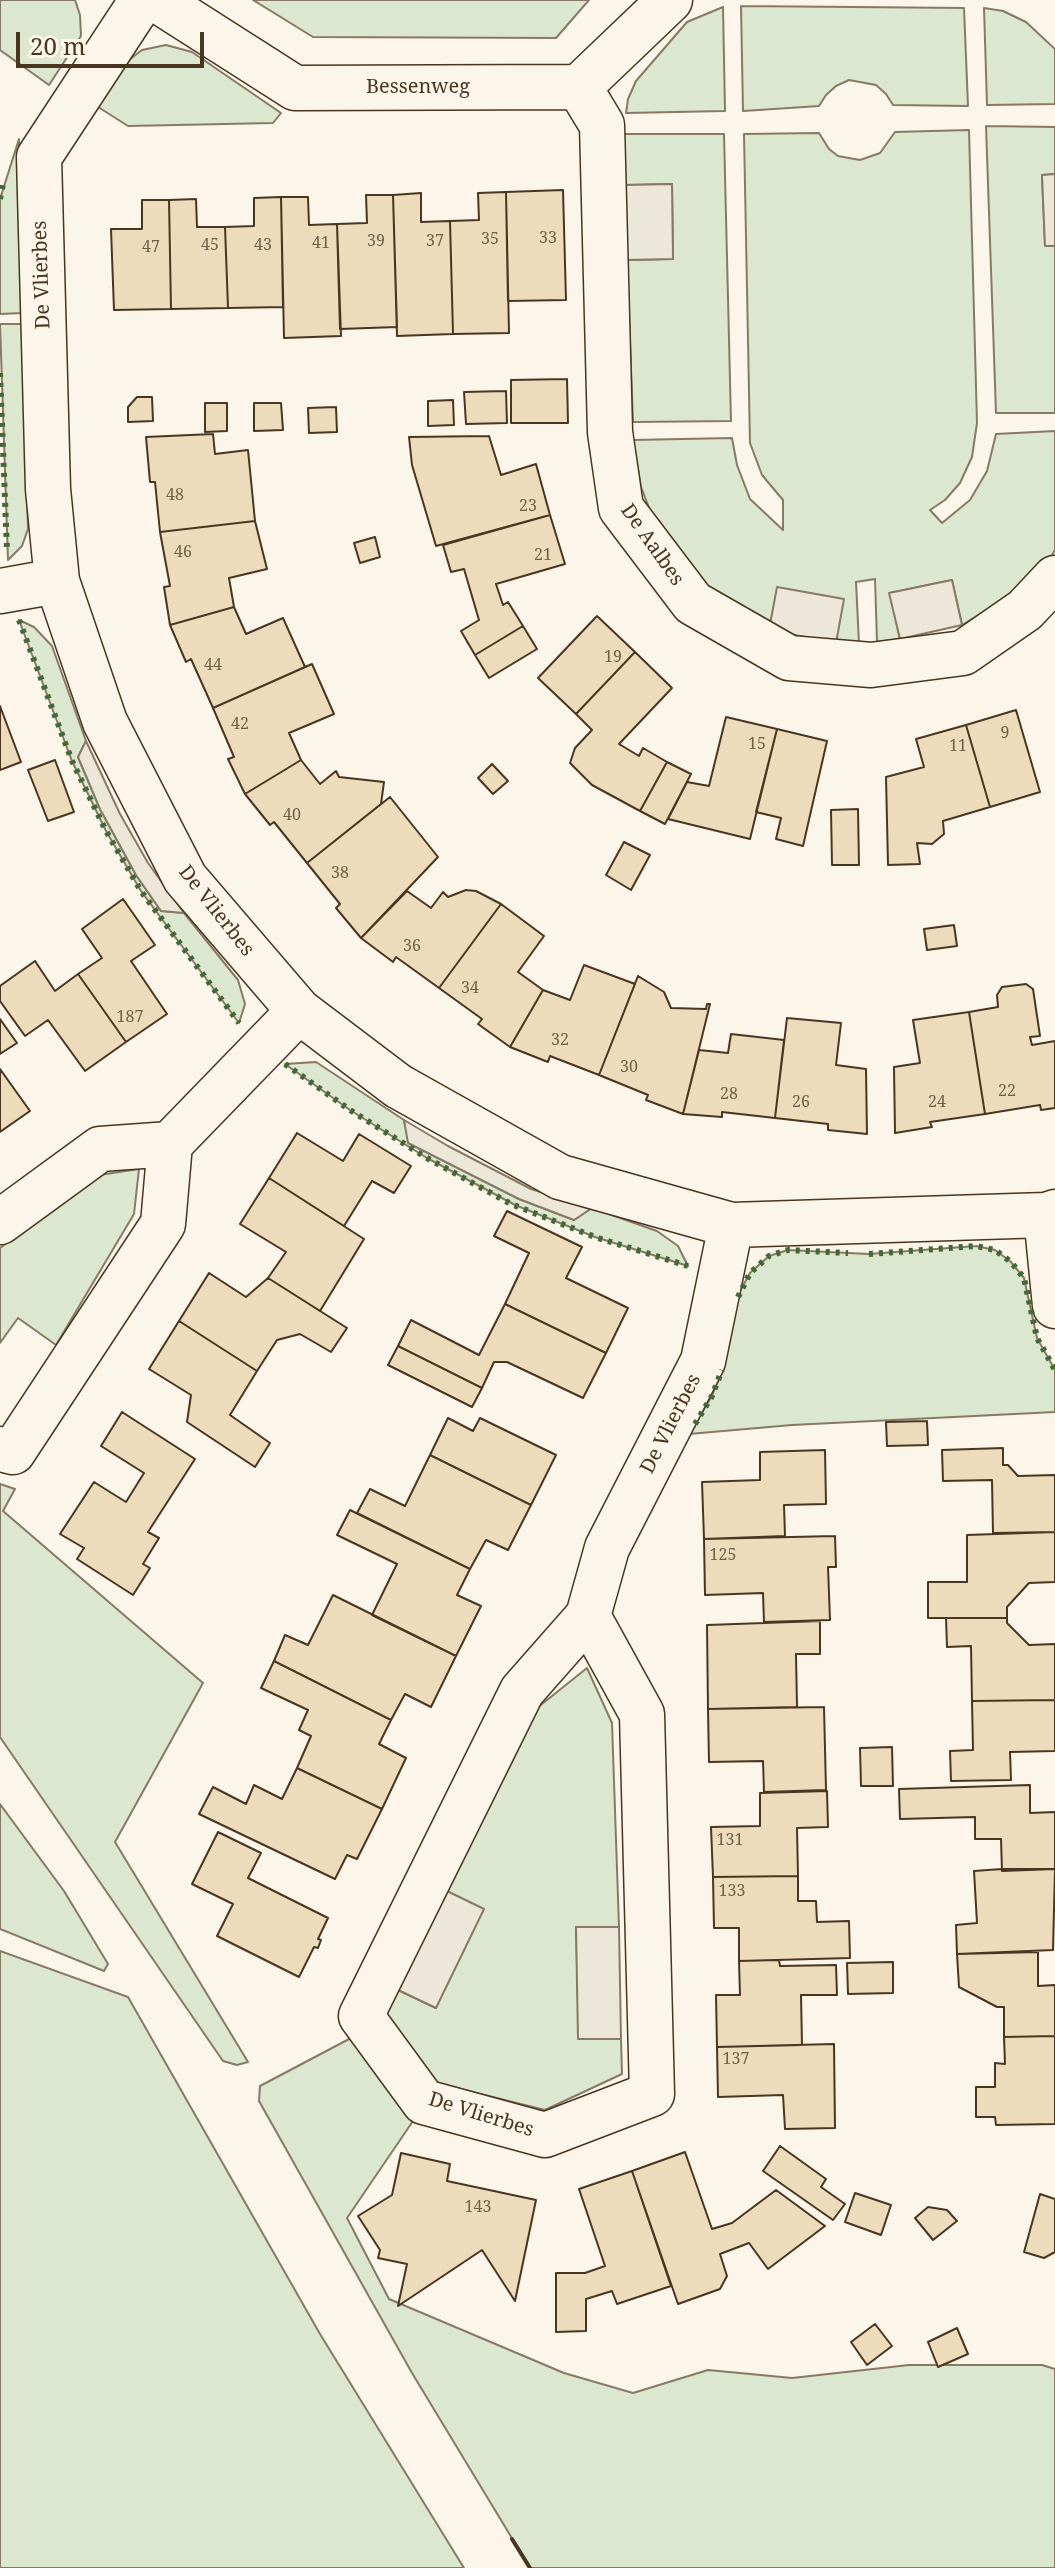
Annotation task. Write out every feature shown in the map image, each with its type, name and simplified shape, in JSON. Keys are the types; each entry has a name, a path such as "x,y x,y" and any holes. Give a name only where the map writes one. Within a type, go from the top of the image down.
{"street":[{"name":"De Vlierbes","path":"142,0 39,157 48,489 57,581 105,722 185,878 299,1011 398,1086 560,1177 731,1225 1050,1213 1055,1306"},
{"name":"Bessenweg","path":"157,0 295,88 579,87"},
{"path":"579,87 670,0"},
{"name":"De Aalbes","path":"579,87 602,125 610,432 621,508 693,603 789,658 871,665 963,653 1025,610 1055,578"},
{"path":"0,591 57,581"},
{"path":"0,1449 13,1452 163,1224 170,1144 299,1011"},
{"path":"0,1222 100,1149 170,1144"},
{"name":"De Vlierbes","path":"588,1616 642,1714 652,2094 545,2135 424,2102 361,2016 522,1691 588,1616 607,1548 703,1361 731,1225"}],"green space":[{"path":"0,0 75,0 80,15 81,36 49,85 0,50"},
{"path":"253,0 589,0 556,38 313,37"},
{"path":"741,6 964,8 968,106 893,105 876,85 849,80 836,86 819,106 743,111"},
{"path":"723,7 725,111 626,113 636,81 687,22"},
{"path":"984,8 1003,11 1026,22 1055,49 1055,104 987,105"},
{"path":"166,45 192,52 281,113 273,123 128,126 95,105 121,66 142,50"},
{"path":"986,126 1055,127 1055,174 1042,175 1045,245 1055,246 1055,413 996,413"},
{"path":"969,130 977,423 972,457 960,483 945,500 930,510 942,523 970,500 987,471 996,434 1055,431 1055,550 1049,560 1015,593 962,625 952,580 890,593 900,639 877,642 875,579 856,582 859,643 836,643 778,587 769,630 723,605 658,531 641,487 633,440 732,438 737,465 750,499 783,530 783,500 762,475 750,443 744,134 819,133 829,149 838,156 860,160 880,153 895,132"},
{"path":"624,134 724,134 731,421 633,422 627,260 673,259 672,184 625,185"},
{"path":"19,139 22,313 0,314 0,199"},
{"path":"0,324 22,324 28,529 22,546 8,560"},
{"path":"19,620 34,627 52,646 86,741 78,757 100,809 136,875 161,911 184,913 238,980 245,1004 239,1023 141,891 106,831 72,761"},
{"path":"316,1062 404,1120 409,1143 519,1199 574,1220 592,1208 657,1231 678,1246 688,1266 595,1237 515,1205 427,1158 350,1110 285,1064"},
{"path":"139,1169 134,1214 56,1345 18,1318 0,1343 0,1248 99,1175"},
{"path":"976,1246 995,1250 1011,1262 1024,1278 1037,1338 1055,1370 1055,1412 792,1425 689,1434 712,1396 723,1368 740,1291 750,1273 769,1256 788,1250 869,1254"},
{"path":"0,1484 15,1489 3,1511 203,1683 115,1842 248,2062 237,2065 223,2061 0,1737"},
{"path":"587,1668 612,1723 619,1927 576,1927 579,2039 621,2039 622,2074 545,2110 428,2081 383,2016 396,1989 436,2008 445,1890 537,1708"},
{"path":"0,1804 64,1891 108,1964 104,1971 0,1929"},
{"path":"0,1951 128,1997 320,2334 464,2568 0,2568"},
{"path":"351,2038 413,2121 347,2218 389,2299 564,2373 633,2393 708,2370 792,2378 909,2365 1042,2365 1055,2369 1055,2568 530,2568 412,2373 259,2101 260,2086"}],"shaded area":[{"path":"1055,174 1055,246 1045,246 1042,175"},
{"path":"672,184 673,259 627,260 625,185"},
{"path":"952,580 962,625 900,639 889,593"},
{"path":"777,587 844,599 836,643 769,630"},
{"path":"86,741 120,814 148,863 184,913 161,911 136,875 100,809 78,757"},
{"path":"404,1120 531,1189 592,1208 574,1220 519,1199 408,1143"},
{"path":"445,1890 484,1909 436,2008 396,1989"},
{"path":"576,1927 619,1927 621,2039 578,2039"}],"building":[{"path":"563,190 566,300 508,301 506,192"},
{"path":"506,192 509,333 453,334 450,221 479,220 478,193"},
{"path":"421,193 421,222 450,221 453,334 397,336 393,195"},
{"path":"366,195 393,195 397,327 340,329 337,224 367,223"},
{"path":"281,197 283,307 228,308 225,227 254,226 254,198"},
{"path":"281,197 308,197 309,225 337,224 341,336 284,338"},
{"path":"196,199 197,227 225,227 228,308 171,309 169,200"},
{"path":"142,200 169,200 171,309 114,310 111,229 142,229"},
{"path":"567,379 568,423 511,423 511,380"},
{"path":"506,391 507,423 466,424 464,392"},
{"path":"137,397 152,397 153,421 128,422 128,407"},
{"path":"453,400 454,425 428,426 428,401"},
{"path":"205,403 227,403 227,431 205,432"},
{"path":"254,403 281,403 283,430 254,431"},
{"path":"336,407 337,432 309,433 308,408"},
{"path":"213,434 215,454 248,450 255,521 160,532 155,482 150,482 146,437"},
{"path":"489,436 501,475 536,464 550,515 436,546 412,465 409,437"},
{"path":"550,515 565,564 496,584 503,605 508,602 523,626 475,655 461,631 479,620 464,569 451,572 443,545"},
{"path":"255,521 267,569 229,578 234,607 170,625 164,587 170,586 160,532"},
{"path":"375,537 380,557 360,563 354,543"},
{"path":"234,607 246,634 283,618 305,667 213,708 191,659 186,662 170,625"},
{"path":"597,616 635,652 576,714 538,678"},
{"path":"523,626 537,649 489,678 475,655"},
{"path":"635,652 672,688 619,744 639,756 643,748 667,762 640,811 592,785 570,763 575,748 592,730 576,714"},
{"path":"312,664 334,714 289,733 301,760 245,794 228,759 234,757 213,708"},
{"path":"0,706 21,762 0,770"},
{"path":"1016,710 1040,792 990,807 966,725"},
{"path":"726,717 777,729 750,839 668,819 687,782 709,786"},
{"path":"966,725 990,807 943,821 944,834 932,844 917,843 920,864 888,865 886,777 924,767 916,739"},
{"path":"777,729 827,741 803,846 776,839 781,818 756,812"},
{"path":"55,760 74,812 48,821 28,770"},
{"path":"301,760 320,784 336,771 339,777 384,782 381,804 307,863 274,822 270,825 245,794"},
{"path":"667,762 691,774 665,824 640,811"},
{"path":"492,764 508,781 493,794 478,778"},
{"path":"390,797 438,857 361,938 336,908 340,904 307,863"},
{"path":"858,809 859,865 832,865 831,810"},
{"path":"624,842 650,855 631,890 606,875"},
{"path":"466,890 476,891 501,904 439,988 396,957 393,962 361,938 407,891 431,908 443,892 448,897"},
{"path":"123,899 155,945 131,961 167,1014 126,1042 78,974 102,958 82,929"},
{"path":"501,904 544,936 518,972 543,990 510,1047 478,1024 482,1019 439,988"},
{"path":"954,925 957,946 927,950 924,929"},
{"path":"35,961 55,991 78,974 126,1042 85,1071 48,1020 25,1036 0,1001 0,986"},
{"path":"584,965 635,984 599,1075 550,1056 548,1062 510,1047 543,990 570,1000"},
{"path":"638,976 664,992 671,1008 706,1009 710,1004 683,1114 646,1100 648,1095 599,1075"},
{"path":"1026,984 1033,989 1040,1036 1030,1037 1032,1045 1055,1041 1055,1108 1041,1110 1040,1105 985,1114 969,1012 998,1007 997,995 1002,987"},
{"path":"969,1012 985,1114 930,1122 932,1127 895,1133 894,1067 920,1063 913,1020"},
{"path":"787,1018 841,1023 836,1065 866,1069 867,1134 828,1130 828,1124 775,1118"},
{"path":"0,1019 17,1043 0,1054"},
{"path":"731,1034 784,1040 775,1118 722,1112 722,1117 683,1114 699,1050 728,1053"},
{"path":"0,1069 30,1111 0,1132"},
{"path":"297,1133 343,1161 359,1134 411,1166 394,1193 372,1181 344,1226 269,1178"},
{"path":"269,1178 364,1239 320,1311 268,1278 286,1252 240,1224"},
{"path":"507,1211 582,1247 566,1278 628,1308 606,1353 505,1304 529,1253 494,1236"},
{"path":"209,1273 246,1297 268,1278 347,1328 331,1352 300,1334 277,1340 257,1371 179,1321"},
{"path":"505,1304 606,1353 583,1398 507,1362 494,1362 482,1388 398,1346 411,1320 479,1355"},
{"path":"179,1321 257,1371 230,1415 270,1443 255,1467 187,1422 191,1395 149,1369"},
{"path":"398,1346 482,1388 472,1407 388,1365"},
{"path":"122,1412 195,1459 148,1532 159,1538 143,1564 150,1568 133,1595 77,1559 84,1548 60,1534 94,1482 126,1502 144,1473 101,1446"},
{"path":"448,1418 473,1431 480,1418 556,1455 531,1505 430,1455"},
{"path":"927,1421 928,1445 887,1446 886,1422"},
{"path":"1003,1448 1003,1465 1008,1465 1018,1476 1055,1475 1055,1532 993,1533 992,1480 943,1481 942,1450"},
{"path":"825,1450 826,1504 784,1505 785,1536 704,1539 702,1482 760,1480 760,1452"},
{"path":"430,1455 531,1505 508,1550 486,1540 470,1569 357,1513 370,1489 405,1506"},
{"path":"350,1510 470,1569 457,1595 481,1606 456,1656 372,1615 397,1564 337,1535"},
{"path":"1055,1532 1055,1582 1029,1583 1007,1607 1007,1618 928,1618 928,1582 967,1582 967,1535"},
{"path":"835,1536 836,1567 828,1567 830,1620 764,1622 763,1593 705,1595 704,1539"},
{"path":"333,1595 456,1656 431,1707 405,1694 391,1720 274,1661 285,1635 308,1645"},
{"path":"946,1618 1007,1618 1007,1623 1029,1645 1055,1644 1055,1700 972,1701 971,1646 947,1647"},
{"path":"820,1621 820,1654 796,1654 797,1707 708,1709 707,1625"},
{"path":"274,1661 391,1720 379,1744 406,1758 382,1809 297,1768 311,1736 299,1730 308,1710 261,1688"},
{"path":"1055,1700 1055,1751 1010,1752 1011,1780 951,1781 950,1751 973,1750 972,1701"},
{"path":"824,1707 826,1790 764,1792 763,1761 709,1762 708,1709"},
{"path":"892,1747 893,1786 861,1786 860,1748"},
{"path":"297,1768 382,1809 357,1859 347,1855 335,1879 199,1814 213,1787 246,1804 254,1785 282,1799"},
{"path":"1030,1785 1030,1813 1055,1812 1055,1869 1002,1871 1001,1839 975,1839 975,1817 900,1819 899,1789"},
{"path":"827,1791 828,1827 797,1828 798,1876 713,1877 711,1827 760,1826 760,1793"},
{"path":"218,1832 261,1853 248,1878 328,1918 318,1939 321,1940 318,1948 314,1947 299,1977 217,1936 233,1904 192,1884"},
{"path":"1055,1869 1053,1950 957,1954 956,1925 977,1923 974,1871"},
{"path":"798,1876 798,1901 816,1901 817,1922 849,1921 850,1958 739,1961 739,1928 714,1928 713,1877"},
{"path":"1038,1952 1038,1986 1055,1985 1055,2036 1004,2037 1004,2007 997,2007 959,1987 957,1954"},
{"path":"779,1960 780,1966 836,1965 837,1995 801,1995 802,2045 717,2047 716,1995 740,1995 739,1961"},
{"path":"893,1962 893,1993 848,1994 847,1963"},
{"path":"1055,2036 1055,2124 996,2125 995,2117 976,2117 976,2087 995,2087 995,2063 1005,2064 1004,2037"},
{"path":"834,2044 835,2128 785,2129 783,2095 718,2097 717,2047"},
{"path":"780,2146 826,2179 821,2187 845,2204 833,2220 763,2171"},
{"path":"685,2152 712,2229 732,2223 776,2190 825,2226 768,2269 749,2243 720,2254 727,2276 720,2289 678,2304 632,2171"},
{"path":"401,2153 450,2164 447,2181 536,2200 515,2301 482,2250 398,2306 407,2264 378,2258 380,2250 358,2216 392,2195"},
{"path":"632,2171 671,2286 617,2304 612,2291 586,2299 586,2331 556,2332 556,2273 585,2273 605,2266 579,2189"},
{"path":"855,2193 891,2205 881,2235 845,2222"},
{"path":"1040,2194 1055,2199 1055,2252 1044,2258 1024,2252"},
{"path":"928,2207 947,2210 957,2221 933,2240 915,2218"},
{"path":"875,2324 892,2346 867,2365 851,2342"},
{"path":"957,2328 968,2354 938,2367 928,2342"}],"hedge":[{"path":"0,199 3,184"},
{"path":"0,373 7,550"},
{"path":"19,620 72,761 106,831 141,891 239,1023"},
{"path":"285,1064 350,1110 427,1158 511,1204 595,1237 688,1266"},
{"path":"869,1254 976,1246 995,1250 1011,1262 1024,1278 1037,1338 1055,1370"},
{"path":"738,1297 750,1273 769,1256 788,1250 848,1253"},
{"path":"695,1424 712,1396 722,1370"}],"wall":[{"path":"512,2539 530,2568"}]}
